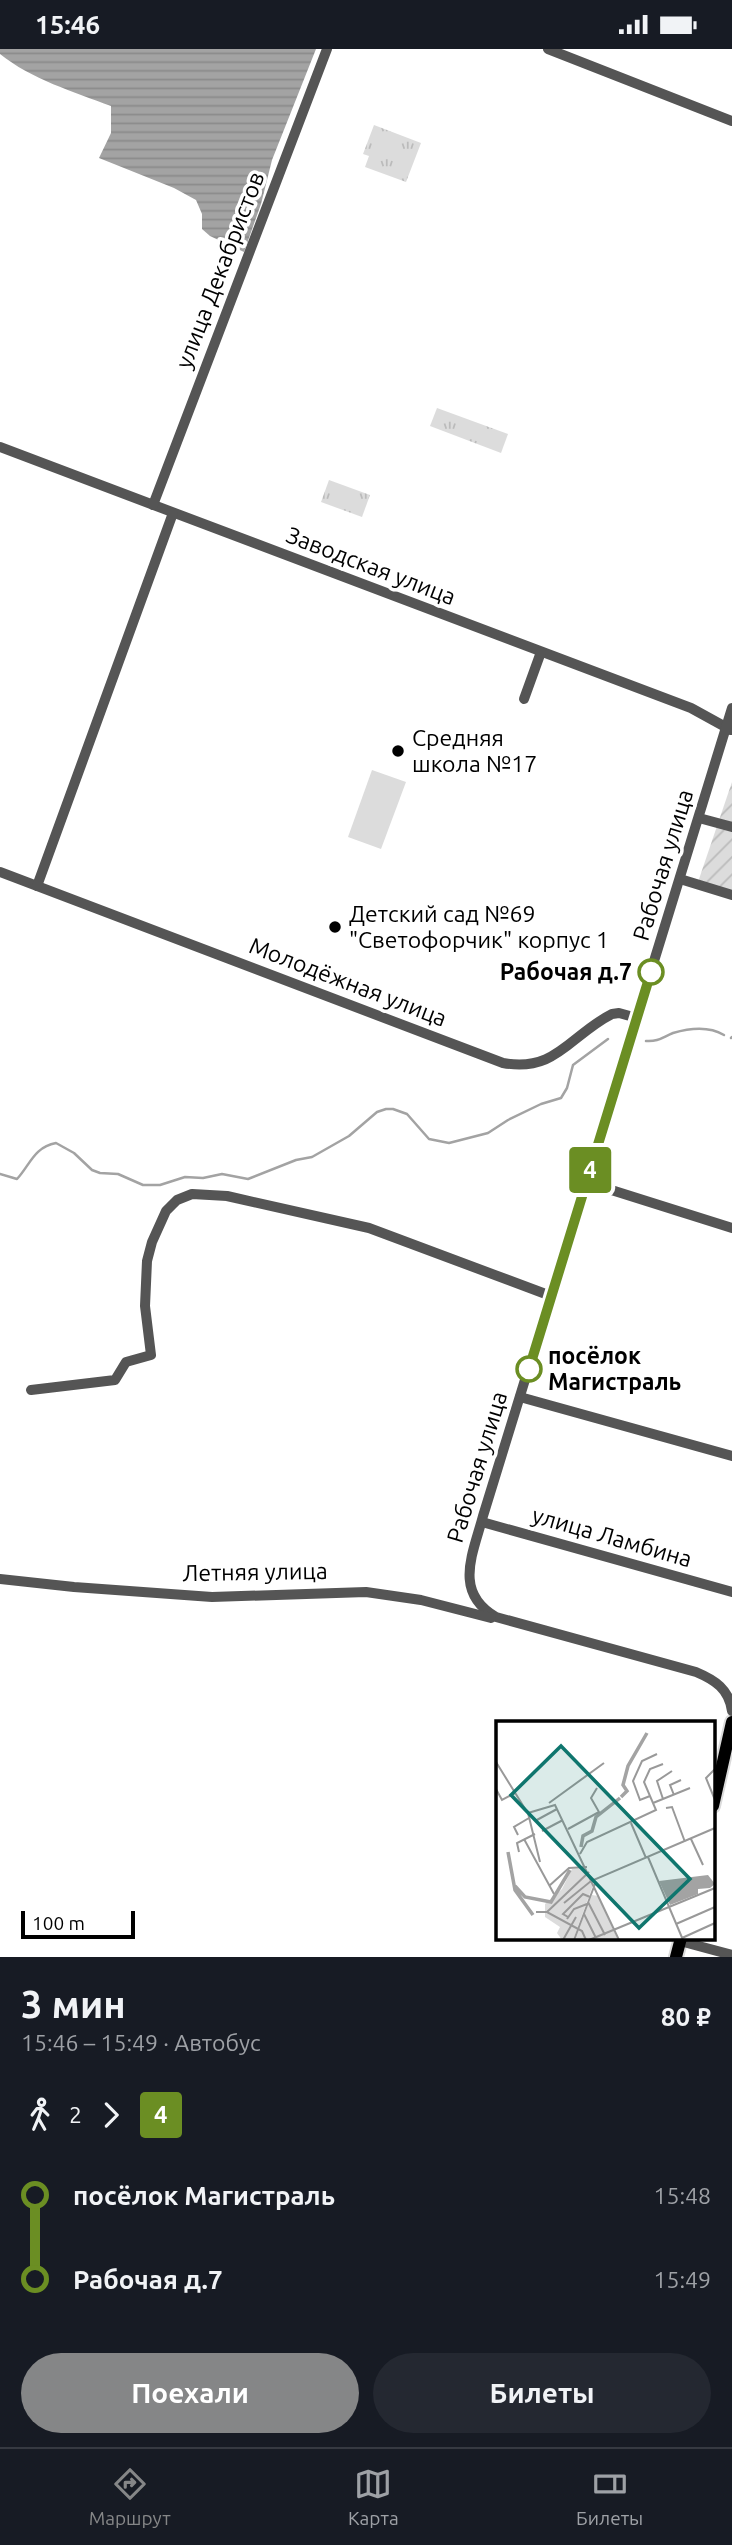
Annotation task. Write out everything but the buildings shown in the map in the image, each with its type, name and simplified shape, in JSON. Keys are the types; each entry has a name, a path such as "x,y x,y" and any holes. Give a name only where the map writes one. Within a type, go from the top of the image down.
{"main road":[{"path":"714,1803 732,1722"},
{"path":"676,1957 680,1940"}],"street":[{"name":"улица Декабристов","path":"153,505 327,49"},
{"path":"548,49 732,121"},
{"name":"Заводская улица","path":"0,447 691,708 729,729"},
{"path":"37,887 173,513"},
{"path":"524,699 541,652"},
{"name":"Рабочая улица","path":"732,708 729,729 699,818 470,1562 471,1590 482,1608 507,1622 696,1672 721,1686 730,1695 732,1711"},
{"path":"699,818 732,827"},
{"name":"Молодёжная улица","path":"0,872 503,1063 522,1066 541,1063 612,1014 637,1018"},
{"path":"680,880 732,895"},
{"path":"586,1182 732,1229"},
{"path":"31,1390 115,1380 126,1363 151,1355 145,1307 145,1280 152,1242 166,1211 177,1200 192,1194 227,1196 369,1228 551,1296"},
{"path":"520,1397 732,1456"},
{"name":"улица Ламбина","path":"482,1522 732,1592"},
{"name":"Летняя улица","path":"0,1579 212,1597 366,1592 433,1603 507,1622"},
{"path":"680,1940 732,1955"}],"green space":[{"path":"374,125 421,143 406,182 365,167 369,156 363,154"},
{"path":"437,408 508,434 501,453 430,426"},
{"path":"329,480 370,495 362,517 321,502"},
{"path":"372,770 406,782 381,849 348,837"},
{"path":"732,782 732,892 698,882"}],"shaded area":[{"path":"0,49 316,49 272,160 261,204 244,252 210,236 202,229 202,214 196,200 174,188 99,158 111,133 111,106 25,71 0,54"}],"waterway":[{"path":"646,1041 693,1029 712,1030 724,1035"},
{"path":"0,1174 17,1179 37,1152 56,1143 74,1153 92,1170 118,1174 143,1185 160,1185 185,1177 203,1178 222,1174 248,1179 296,1160 312,1157 349,1136 377,1112 386,1109 407,1114 429,1139 449,1143 488,1133 541,1104 561,1098 567,1088 573,1065 608,1039"}],"bus line":[{"name":"4","path":"529,1369 651,972"}],"place":[{"name":"Средняя школа №17","path":"398,751"},
{"name":"Детский сад №69 \"Светофорчик\" корпус 1","path":"335,927"},
{"name":"Рабочая д.7","path":"651,972"},
{"name":"посёлок Магистраль","path":"529,1369"}]}
